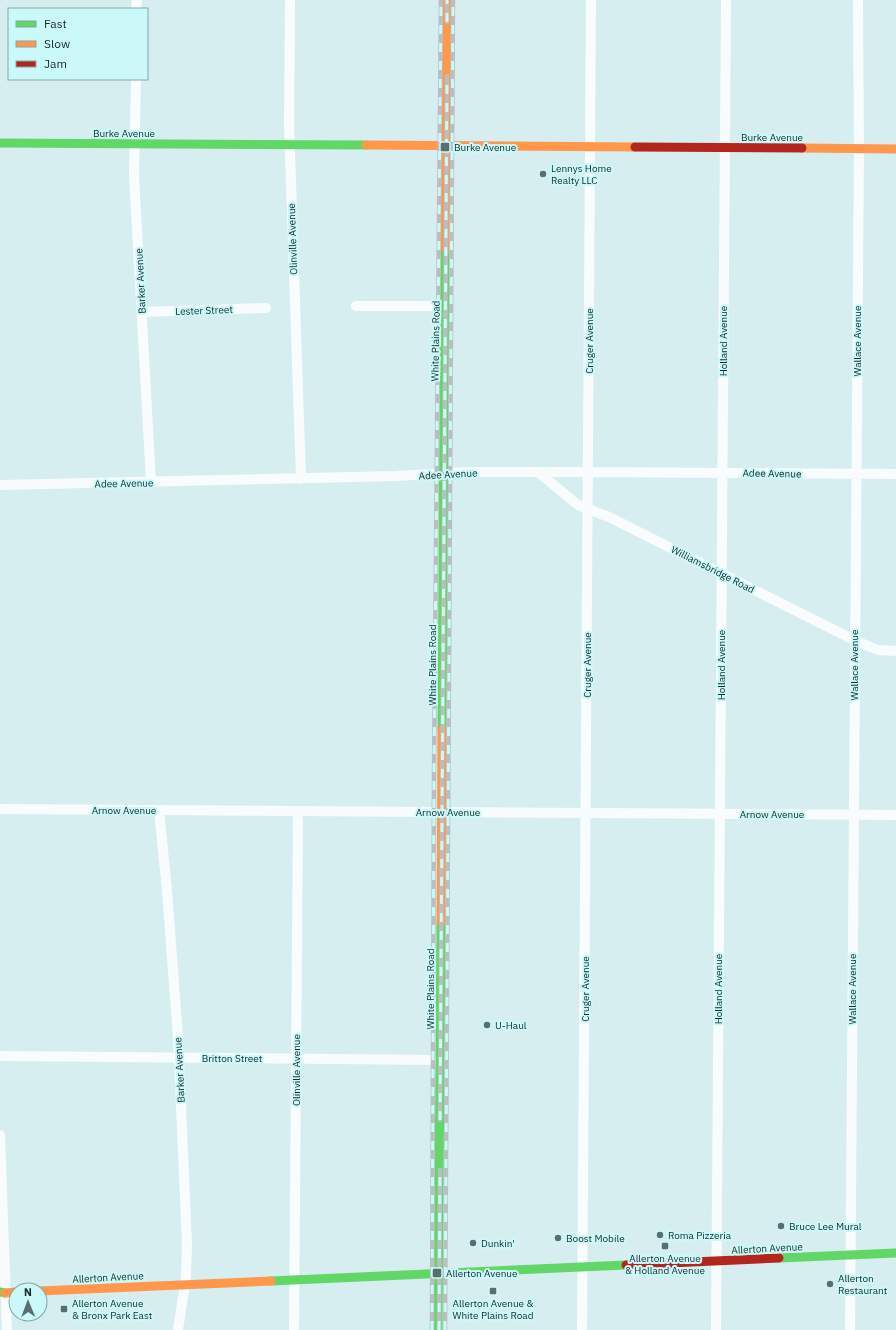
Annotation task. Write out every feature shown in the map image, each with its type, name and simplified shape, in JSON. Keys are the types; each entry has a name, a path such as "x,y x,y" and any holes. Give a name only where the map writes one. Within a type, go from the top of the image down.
{"main road":[{"name":"White Plains Road","path":"438,1330 447,0"},
{"name":"Burke Avenue","path":"0,143 896,149"},
{"name":"Allerton Avenue","path":"48,1291 896,1253"}],"street":[{"name":"Olinville Avenue","path":"290,0 289,145 300,479"},
{"name":"Cruger Avenue","path":"582,1330 591,0"},
{"name":"Holland Avenue","path":"716,1330 726,0"},
{"name":"Wallace Avenue","path":"850,1330 854,640 859,149 858,0"},
{"name":"Barker Avenue","path":"136,80 134,176 151,482"},
{"path":"356,306 446,306"},
{"name":"Lester Street","path":"142,312 266,308"},
{"name":"Adee Avenue","path":"0,486 300,479 467,472 896,474"},
{"name":"Williamsbridge Road","path":"538,472 578,505 609,517 854,640 878,650 896,651"},
{"name":"Arnow Avenue","path":"0,809 896,815"},
{"name":"Barker Avenue","path":"159,810 167,891 179,1057 187,1245 187,1270 178,1330"},
{"name":"Olinville Avenue","path":"294,1330 298,811"},
{"name":"Britton Street","path":"0,1056 440,1060"},
{"path":"0,1135 2,1293 7,1330"}],"railway":[{"path":"432,1330 434,773 441,0"},
{"path":"447,0 447,22"},
{"path":"445,1330 453,0"},
{"path":"440,1120 447,76"},
{"path":"439,1330 440,1170"}],"traffic: fast":[{"path":"0,143 366,145"},
{"path":"442,729 445,248"},
{"path":"438,1330 441,922"},
{"path":"779,1258 896,1253"},
{"path":"271,1281 626,1265"},
{"path":"0,1292 5,1293"}],"traffic: slow":[{"path":"445,248 447,0"},
{"path":"366,145 635,147"},
{"path":"802,148 896,149"},
{"path":"441,922 442,729"},
{"path":"48,1291 271,1281"}],"traffic: jam":[{"path":"635,147 802,148"},
{"path":"626,1265 779,1258"}],"place":[{"name":"Burke Avenue","path":"445,147"},
{"name":"Lennys Home Realty LLC","path":"543,174"},
{"name":"U-Haul","path":"487,1025"},
{"name":"Bruce Lee Mural","path":"781,1226"},
{"name":"Roma Pizzeria","path":"660,1235"},
{"name":"Boost Mobile","path":"558,1238"},
{"name":"Dunkin'","path":"473,1243"},
{"name":"Allerton Avenue & Holland Avenue","path":"665,1246"},
{"name":"Allerton Avenue","path":"437,1273"},
{"name":"Allerton Restaurant","path":"830,1284"},
{"name":"Allerton Avenue & White Plains Road","path":"493,1291"},
{"name":"Allerton Avenue & Bronx Park East","path":"64,1309"}]}
